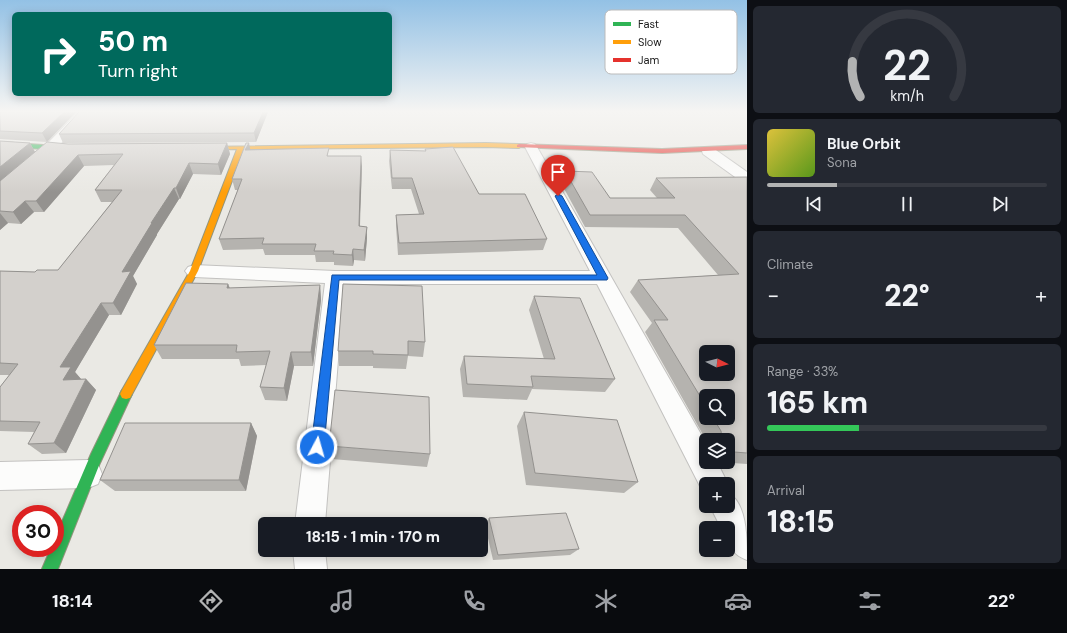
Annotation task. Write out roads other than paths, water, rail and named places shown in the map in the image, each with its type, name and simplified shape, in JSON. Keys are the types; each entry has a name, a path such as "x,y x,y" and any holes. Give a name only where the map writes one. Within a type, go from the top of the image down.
{"street":[{"path":"0,190 58,139"},
{"path":"0,144 81,149"},
{"path":"186,149 429,145 634,151 708,151 747,146"},
{"path":"531,147 604,278 710,477"},
{"path":"50,569 109,426 194,271 240,148"},
{"path":"708,151 747,179"},
{"path":"194,271 335,277 604,278"},
{"path":"311,517 335,277"},
{"path":"0,476 88,474"},
{"path":"729,513 747,545"},
{"path":"310,557 311,569"}]}
